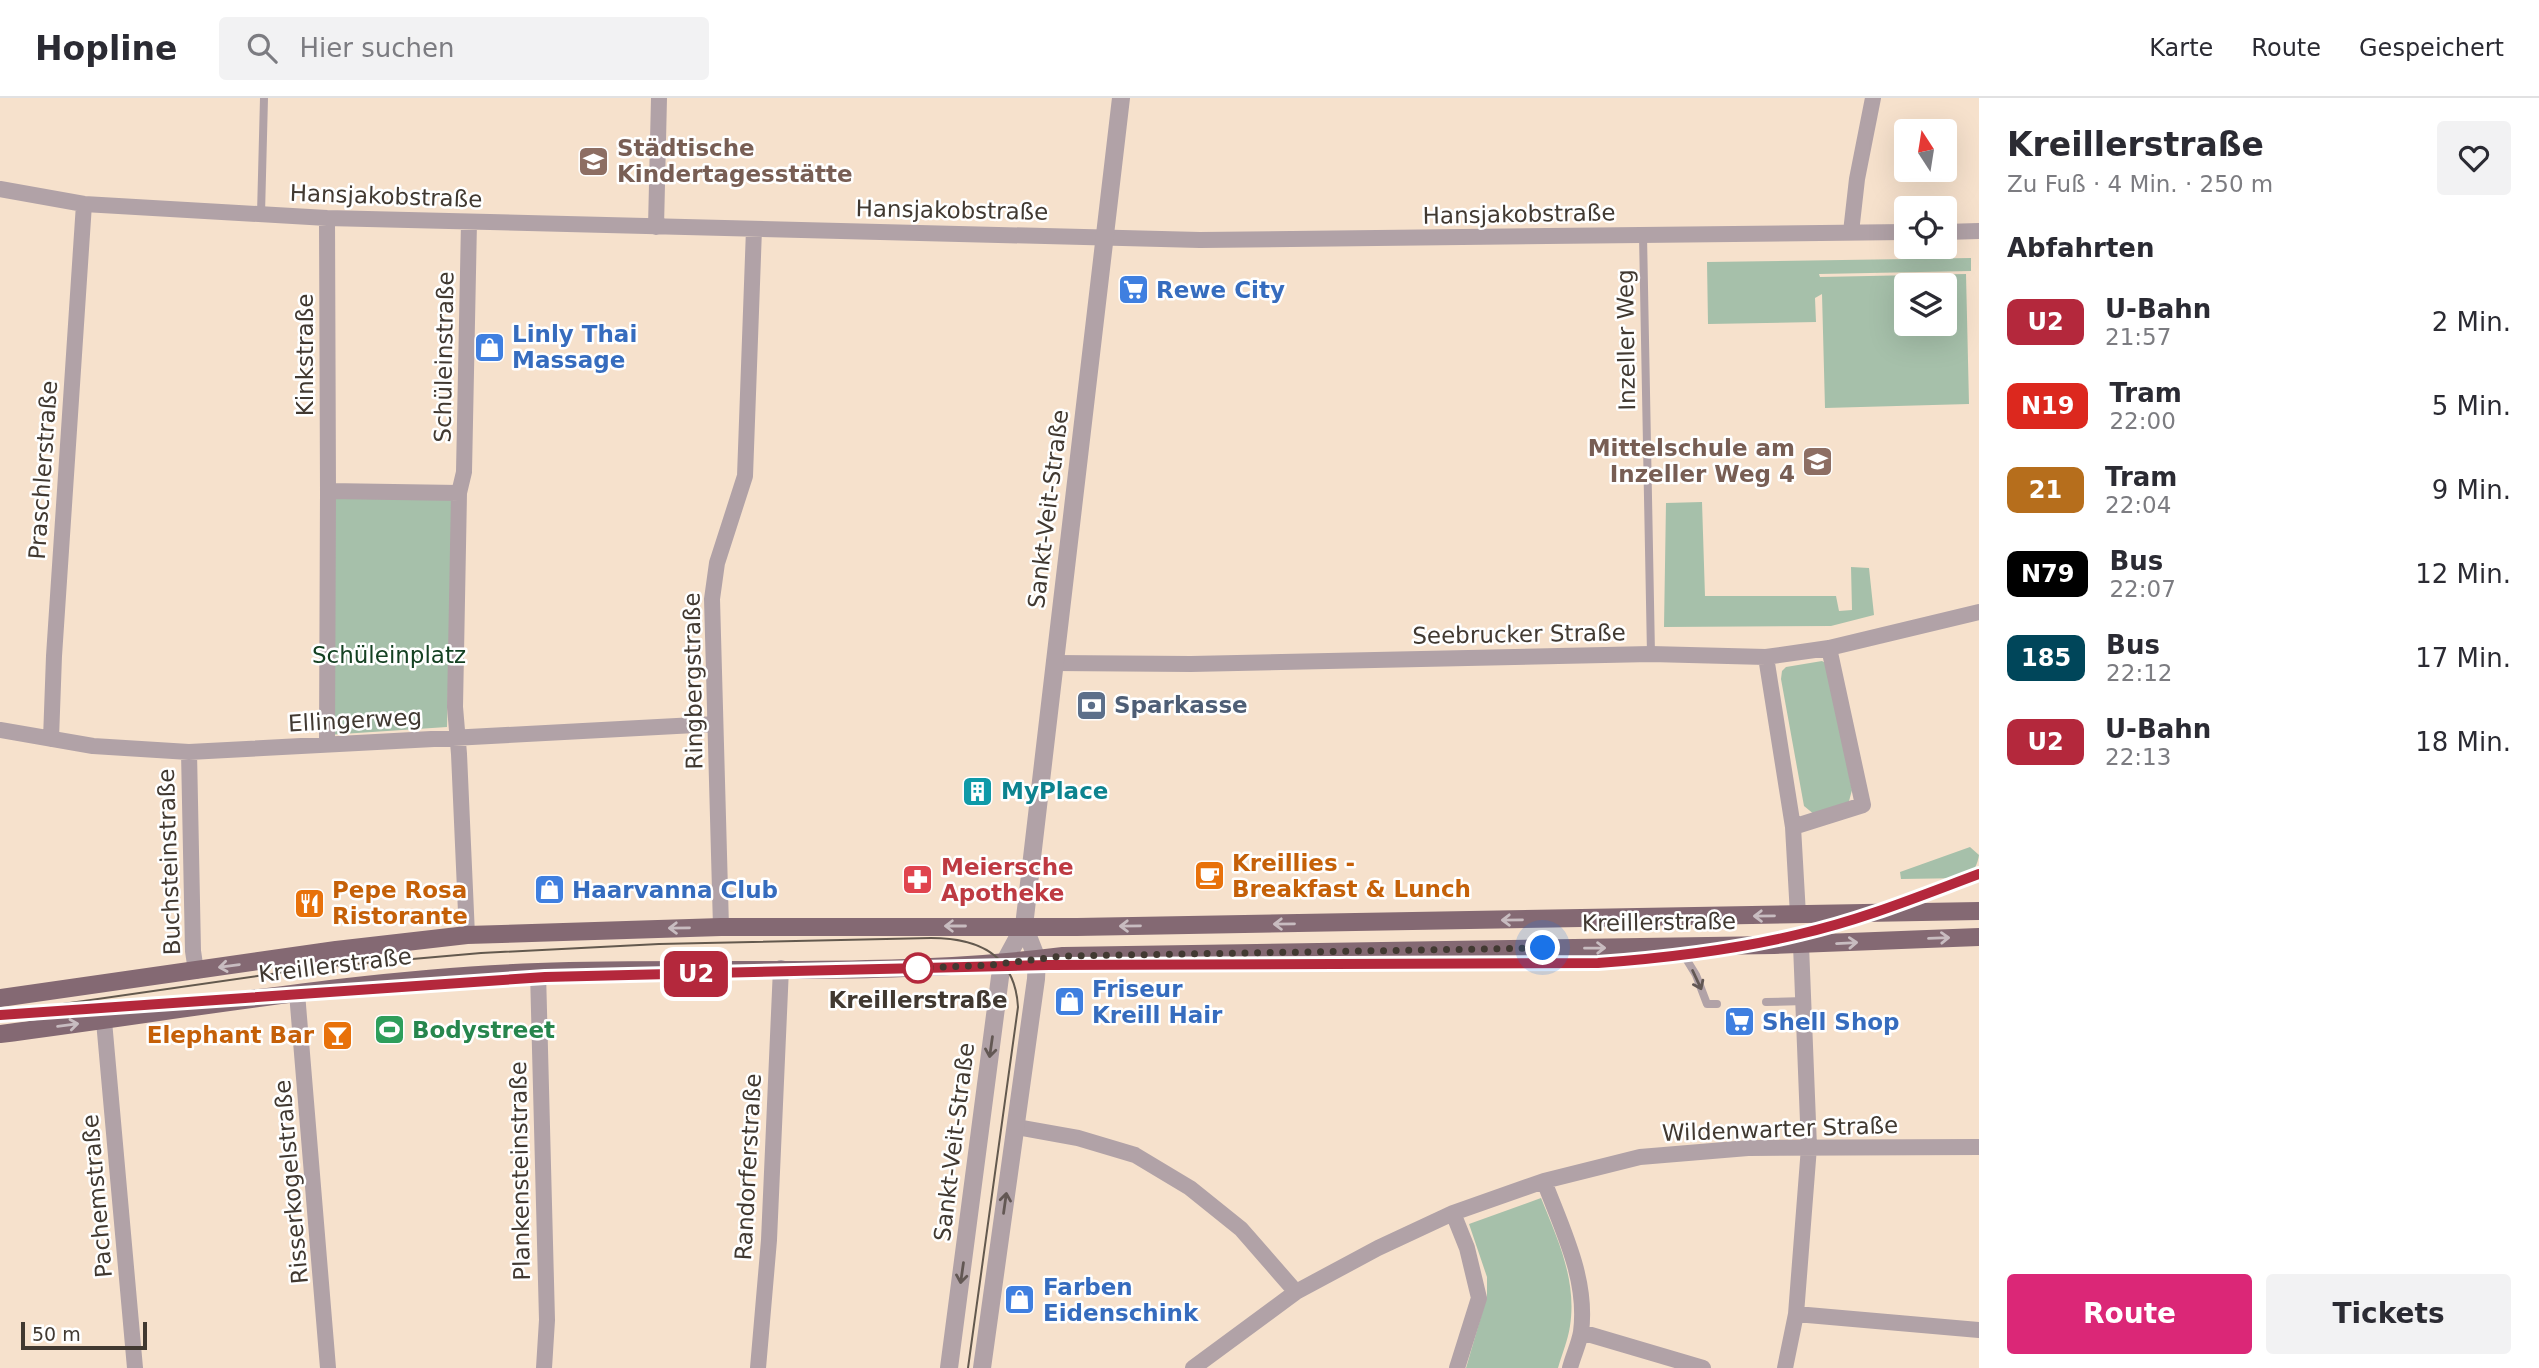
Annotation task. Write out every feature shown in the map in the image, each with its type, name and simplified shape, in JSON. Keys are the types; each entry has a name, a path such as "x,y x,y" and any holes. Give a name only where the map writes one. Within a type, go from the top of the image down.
{"main road":[{"name":"Kreillerstraße","path":"0,998 336,950 467,935 721,927 1024,926 1979,910"},
{"name":"Kreillerstraße","path":"0,1034 298,993 433,978 538,972 946,967 1077,956 1801,945 1979,937"}],"street":[{"path":"656,227 659,98"},
{"name":"Sankt-Veit-Straße","path":"949,1368 970,1218 978,1137 1004,963 1024,926 1121,98"},
{"path":"1851,232 1857,179 1872,98"},
{"name":"Hansjakobstraße","path":"0,189 84,204 327,218 1200,240 1894,232"},
{"name":"Praschlerstraße","path":"51,739 54,656 84,204"},
{"name":"Kinkstraße","path":"327,218 328,491"},
{"name":"Schüleinstraße","path":"459,492 464,472 469,222"},
{"name":"Ringbergstraße","path":"721,927 712,599 717,564 745,476 754,229"},
{"path":"1957,232 1979,231"},
{"path":"327,744 328,491 459,492 455,707 467,935"},
{"name":"Seebrucker Straße","path":"1054,663 1191,664 1651,654 1766,657 1829,648 1979,612"},
{"path":"1793,827 1863,805 1829,648"},
{"path":"1766,657 1793,827 1798,915"},
{"name":"Ellingerweg","path":"0,730 93,746 189,752 715,723"},
{"name":"Buchsteinstraße","path":"189,752 193,951 196,971"},
{"name":"Sankt-Veit-Straße","path":"982,1368 1037,959 1024,926"},
{"path":"1785,1368 1796,1314 1809,1147 1801,945"},
{"name":"Randorferstraße","path":"758,1368 769,1240 781,968"},
{"name":"Plankensteinstraße","path":"538,972 547,1320 544,1368"},
{"name":"Risserkogelstraße","path":"298,993 328,1368"},
{"name":"Pachemstraße","path":"104,1021 135,1368"},
{"path":"1016,1127 1078,1138 1135,1155 1146,1161 1190,1188 1241,1229 1296,1292"},
{"name":"Wildenwarter Straße","path":"1193,1368 1296,1292 1378,1248 1453,1213 1544,1181 1640,1157 1748,1148 1979,1147"},
{"path":"1544,1181 1570,1248 1581,1289 1581,1332 1570,1368"},
{"path":"1453,1213 1468,1248 1479,1298 1457,1368"},
{"path":"1796,1314 1979,1330"},
{"path":"1581,1332 1703,1368"}],"lane":[{"path":"261,215 264,98"},
{"name":"Inzeller Weg","path":"1643,235 1651,654"},
{"path":"1682,947 1707,1004 1717,1003"},
{"path":"1766,1002 1805,1001"}],"green space":[{"path":"1971,258 1971,271 1819,274 1820,277 1894,275 1894,336 1957,336 1957,274 1966,274 1969,404 1825,408 1822,294 1815,298 1816,322 1708,324 1707,262"},
{"name":"Schüleinplatz","path":"333,490 453,494 447,727 327,735"},
{"path":"1702,502 1705,596 1836,596 1839,611 1852,610 1851,567 1869,568 1874,615 1831,626 1664,627 1666,503"},
{"path":"1822,661 1827,664 1852,790 1848,805 1815,815 1804,806 1781,679 1782,671 1786,667"},
{"path":"1970,847 1979,855 1975,868 1967,878 1901,879 1900,872"},
{"path":"1541,1198 1564,1260 1571,1292 1570,1326 1558,1368 1466,1368 1487,1296 1487,1277 1469,1224"}],"tram line":[{"path":"0,1013 321,967 481,953 659,944 931,938 964,941 978,946 1002,962 1010,974 1018,1007 968,1368"}],"metro line":[{"name":"U2","path":"0,1015 545,977 1049,965 1598,963 1646,960 1801,934 1891,907 1979,874"}],"place":[{"name":"Städtische Kindertagesstätte","path":"594,161"},
{"name":"Rewe City","path":"1133,290"},
{"name":"Linly Thai Massage","path":"489,347"},
{"name":"Mittelschule am Inzeller Weg 4","path":"1818,461"},
{"name":"Sparkasse","path":"1091,705"},
{"name":"MyPlace","path":"978,791"},
{"name":"Kreillies - Breakfast & Lunch","path":"1209,876"},
{"name":"Meiersche Apotheke","path":"918,880"},
{"name":"Haarvanna Club","path":"549,890"},
{"name":"Pepe Rosa Ristorante","path":"309,903"},
{"name":"Kreillerstraße","path":"918,968"},
{"name":"Friseur Kreill Hair","path":"1069,1002"},
{"name":"Shell Shop","path":"1739,1022"},
{"name":"Bodystreet","path":"389,1030"},
{"name":"Elephant Bar","path":"337,1035"},
{"name":"Farben Eidenschink","path":"1020,1300"}],"route":[{"path":"918,968 991,965 1063,956 1543,948"}]}
